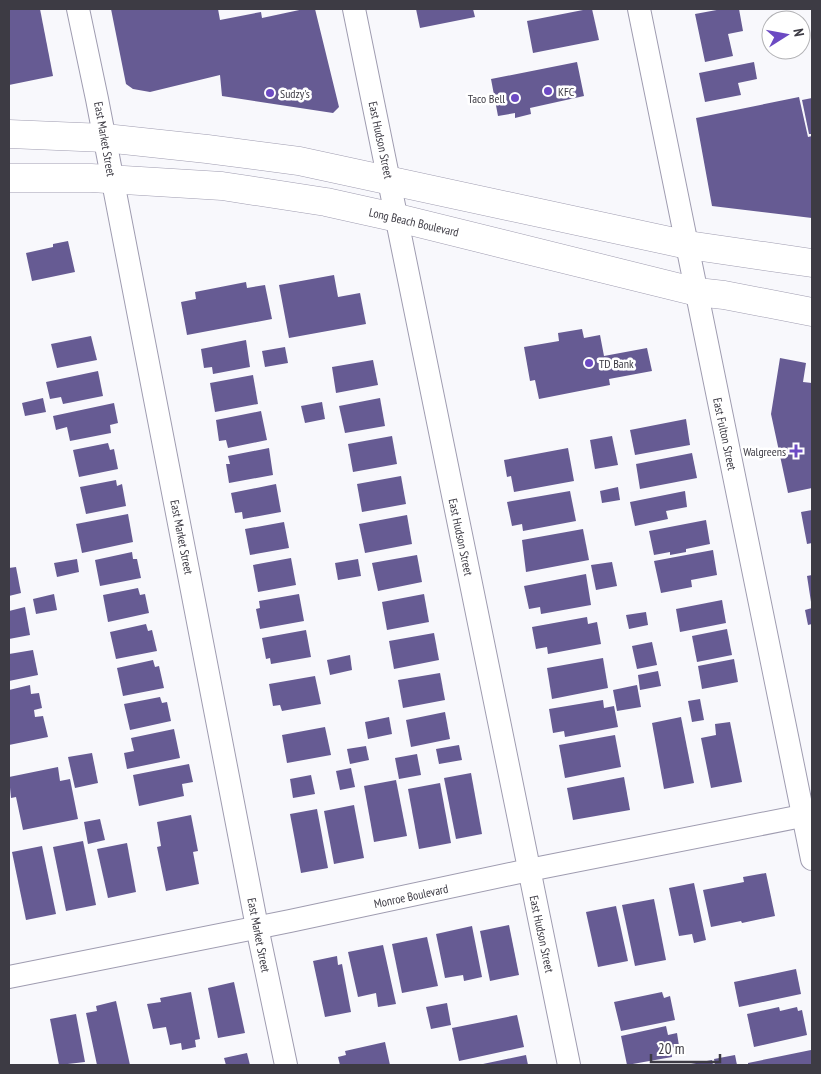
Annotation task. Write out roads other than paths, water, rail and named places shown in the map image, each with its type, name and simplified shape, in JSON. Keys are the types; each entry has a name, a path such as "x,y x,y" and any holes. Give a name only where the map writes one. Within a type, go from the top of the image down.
{"main road":[{"path":"9,134 105,138 207,148 299,161 688,245 812,264"},
{"name":"Long Beach Boulevard","path":"9,178 112,178 222,186 326,202 697,292 724,295 812,312"}],"street":[{"name":"East Market Street","path":"78,9 105,138 257,928 286,1065"},
{"name":"East Hudson Street","path":"354,9 569,1065"},
{"name":"East Fulton Street","path":"639,9 808,814 812,858"},
{"name":"Monroe Boulevard","path":"9,977 257,928 529,870 808,814"}],"place":[{"name":"KFC","path":"548,91"},
{"name":"Sudzy's","path":"270,93"},
{"name":"Taco Bell","path":"515,98"},
{"name":"TD Bank","path":"589,363"},
{"name":"Walgreens","path":"796,451"}]}
